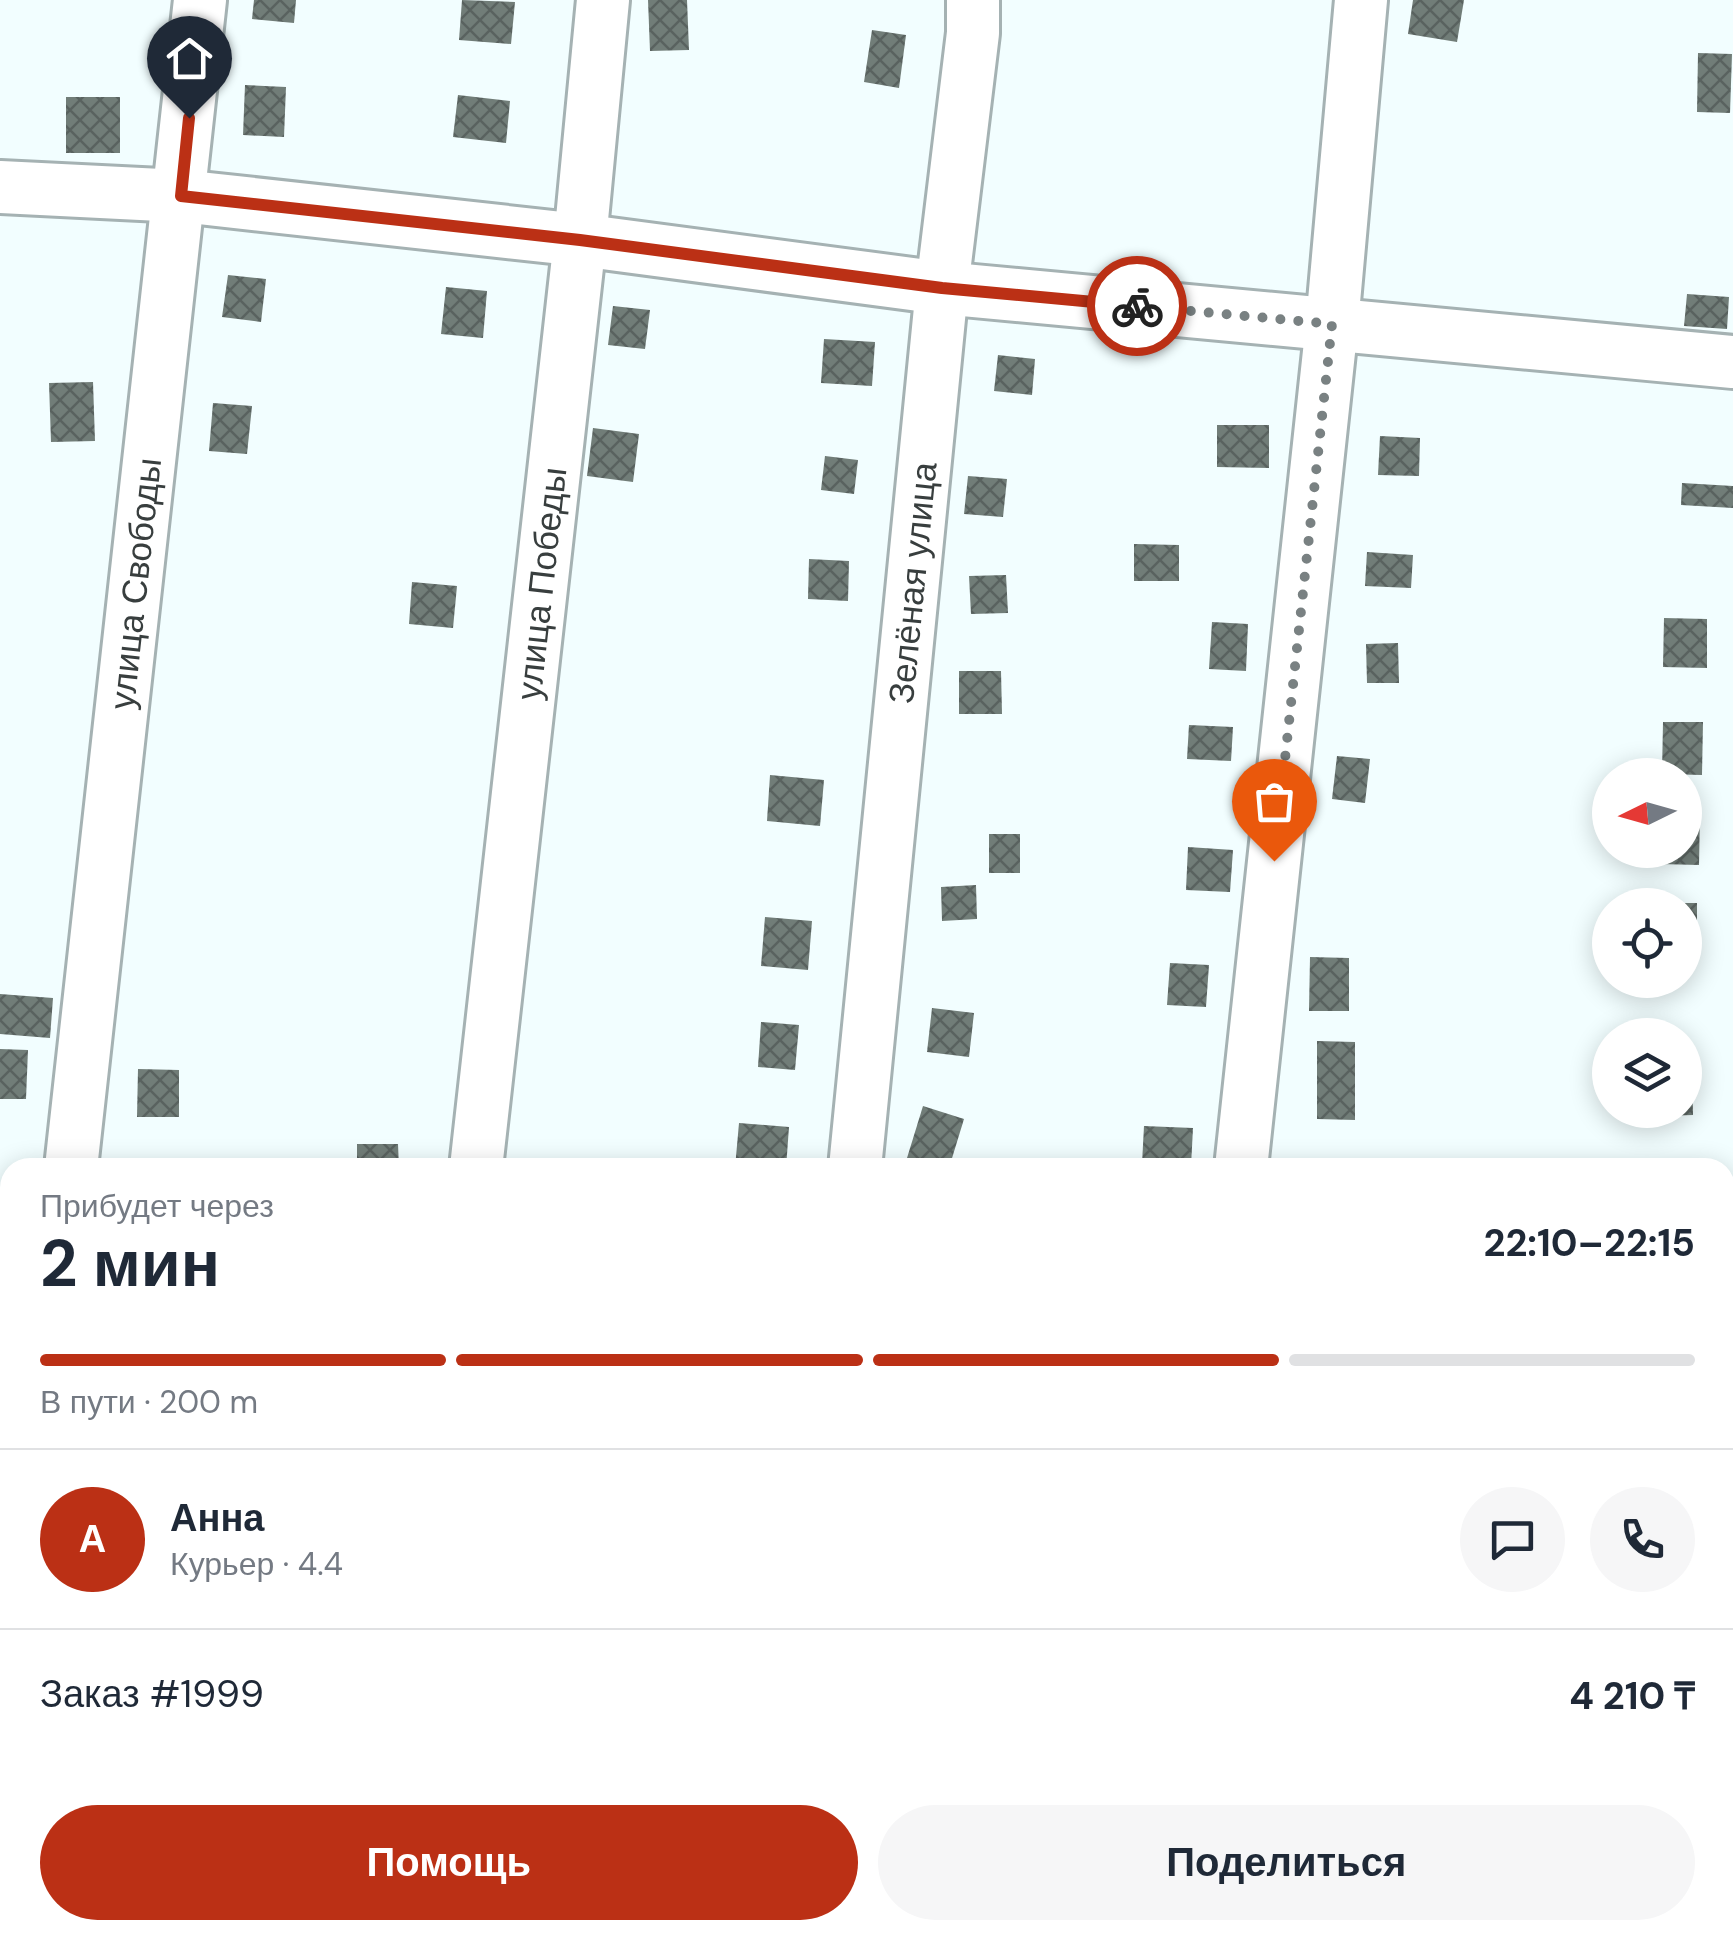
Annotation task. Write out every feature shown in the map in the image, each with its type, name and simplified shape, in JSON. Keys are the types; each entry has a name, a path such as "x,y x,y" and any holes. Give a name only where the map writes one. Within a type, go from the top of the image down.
{"street":[{"name":"улица Свободы","path":"72,1158 200,0"},
{"name":"улица Победы","path":"477,1158 580,240 603,0"},
{"name":"Зелёная улица","path":"856,1158 942,288 973,33 973,0"},
{"path":"1243,1158 1332,324 1361,0"},
{"path":"0,187 181,196 580,240 942,288 1733,362"}],"building":[{"path":"254,0 296,0 294,23 252,19"},
{"path":"462,0 515,2 511,44 459,40"},
{"path":"648,0 687,0 689,50 650,51"},
{"path":"1413,0 1464,0 1457,42 1408,34"},
{"path":"872,30 906,35 899,88 864,82"},
{"path":"1698,53 1732,54 1730,113 1697,112"},
{"path":"245,85 286,87 284,137 243,135"},
{"path":"458,95 510,101 506,143 453,137"},
{"path":"66,97 120,97 120,153 66,153"},
{"path":"228,275 266,279 261,322 222,317"},
{"path":"446,287 487,291 483,338 441,334"},
{"path":"1687,294 1729,297 1727,329 1684,326"},
{"path":"613,306 650,310 645,349 608,345"},
{"path":"824,339 875,342 872,386 821,383"},
{"path":"998,355 1035,359 1032,395 994,391"},
{"path":"93,382 95,441 51,442 49,383"},
{"path":"213,403 252,406 247,454 209,451"},
{"path":"1217,425 1269,425 1269,468 1217,467"},
{"path":"593,428 639,434 633,482 587,476"},
{"path":"1380,436 1420,438 1419,476 1378,475"},
{"path":"825,456 858,460 854,494 821,490"},
{"path":"968,476 1007,479 1003,517 964,514"},
{"path":"1682,483 1733,486 1733,508 1681,505"},
{"path":"1134,544 1179,545 1179,581 1134,581"},
{"path":"1367,552 1413,555 1411,588 1365,586"},
{"path":"809,559 849,561 848,601 808,599"},
{"path":"1006,575 1008,613 971,614 969,576"},
{"path":"412,582 457,586 453,628 409,624"},
{"path":"1664,618 1707,619 1707,668 1663,667"},
{"path":"1212,622 1248,624 1246,671 1209,669"},
{"path":"1398,643 1399,683 1367,683 1366,644"},
{"path":"959,671 1001,671 1002,714 959,714"},
{"path":"1663,722 1703,722 1702,775 1702,758 1662,758"},
{"path":"1189,725 1233,727 1231,761 1187,759"},
{"path":"1337,756 1370,759 1365,803 1332,799"},
{"path":"770,775 824,780 820,826 767,821"},
{"path":"989,834 1020,834 1020,873 989,873"},
{"path":"1188,847 1233,850 1230,892 1186,890"},
{"path":"976,885 977,919 942,921 941,887"},
{"path":"765,917 812,921 808,970 761,966"},
{"path":"1310,957 1349,958 1349,1011 1309,1011"},
{"path":"1170,963 1209,965 1206,1007 1167,1005"},
{"path":"0,994 53,998 50,1038 0,1034"},
{"path":"932,1008 974,1013 969,1057 927,1052"},
{"path":"761,1022 799,1025 795,1070 758,1067"},
{"path":"1317,1041 1355,1042 1355,1120 1317,1119"},
{"path":"0,1049 28,1050 26,1099 0,1099"},
{"path":"138,1069 179,1070 179,1117 137,1117"},
{"path":"923,1106 964,1119 952,1158 907,1158"},
{"path":"739,1123 789,1127 787,1158 736,1158"},
{"path":"1144,1126 1193,1128 1191,1158 1142,1158"},
{"path":"357,1144 398,1144 399,1158 357,1158"}],"way so far":[{"path":"1137,306 1332,324 1274,861"}],"route":[{"path":"189,118 181,196 580,240 942,288 1137,306"}]}
